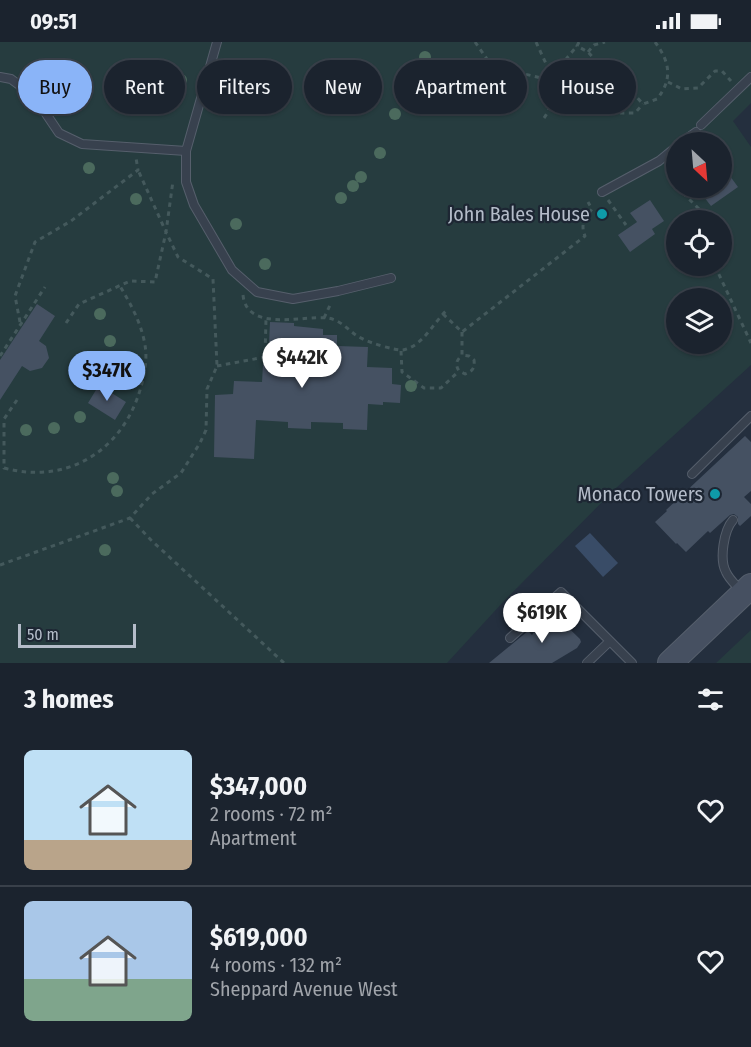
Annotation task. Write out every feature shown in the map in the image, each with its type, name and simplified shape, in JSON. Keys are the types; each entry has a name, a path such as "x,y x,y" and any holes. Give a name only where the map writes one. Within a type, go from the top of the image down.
{"main road":[{"path":"670,663 747,590"}],"lane":[{"path":"217,42 182,150 186,182 194,205 232,270 257,292 293,299 391,278"},
{"path":"0,77 11,79 34,96 60,133 81,144 182,150"},
{"path":"695,132 751,77"},
{"path":"602,192 666,155"},
{"path":"692,474 751,416"},
{"path":"733,520 727,527 723,567 726,574 747,590"},
{"path":"510,638 561,592 632,663"},
{"path":"587,663 610,641"}],"path":[{"path":"475,42 487,59 512,71 539,77"},
{"path":"536,42 544,60"},
{"path":"588,52 594,45 605,42"},
{"path":"636,112 643,104 657,99 668,82 668,69 662,51 655,42"},
{"path":"565,60 578,44 596,61 626,73 631,91 643,104"},
{"path":"668,82 682,89 698,88 715,71 722,71 739,88"},
{"path":"544,118 547,114"},
{"path":"0,565 130,518 152,494 181,473 206,430 207,389 217,366 213,279 178,257 138,170 135,148"},
{"path":"66,323 79,304 130,281 154,282 182,150"},
{"path":"20,322 15,296 35,242 71,221 138,170"},
{"path":"602,192 626,225"},
{"path":"688,198 700,210"},
{"path":"462,332 585,236 582,228 584,218 592,209 588,202"},
{"path":"720,276 751,343"},
{"path":"241,278 243,300 250,310 266,319 339,320 362,339 401,351 413,346 424,337 447,310"},
{"path":"17,400 4,419 4,468 24,473 48,472 84,462 106,448 130,417 142,384 145,347 139,318 120,286"},
{"path":"0,356 45,287"},
{"path":"443,314 462,332 462,355 457,360 456,366 465,374 471,372 475,366 474,360 462,355"},
{"path":"217,366 265,357 266,319"},
{"path":"401,351 402,372 424,388 441,388 459,371"},
{"path":"130,518 284,663"}],"green space":[{"path":"0,42 751,42 751,103 733,121 751,147 751,365 615,489 504,601 447,663 0,663"},
{"path":"751,630 751,663 716,663"}],"water":[{"path":"590,533 618,563 603,577 575,546"}],"building":[{"path":"732,179 738,187 732,191"},
{"path":"705,198 722,198 711,206"},
{"path":"650,200 664,221 652,229 655,234 630,252 618,235 637,222 630,213"},
{"path":"37,304 55,316 39,341 46,346 49,358 42,368 30,371 22,366 0,400 0,360"},
{"path":"270,322 294,323 294,326 323,329 323,335 337,335 337,346 368,347 367,367 392,368 392,384 401,385 400,403 368,404 367,430 343,429 343,423 311,422 311,429 288,428 288,422 256,420 254,459 214,457 215,395 233,394 234,381 262,382 263,364 268,364"},
{"path":"99,385 126,402 115,420 88,403"},
{"name":"Monaco Towers","path":"745,436 751,442 751,491 744,497 751,504 751,516 740,526 738,517 734,514 730,515 710,533 708,531 686,552 655,522"},
{"path":"551,611 580,639 581,642 577,648 552,663 489,663 528,631 532,635 545,615"}],"place":[{"name":"John Bales House","path":"602,214"},
{"name":"Monaco Towers","path":"715,494"}]}
